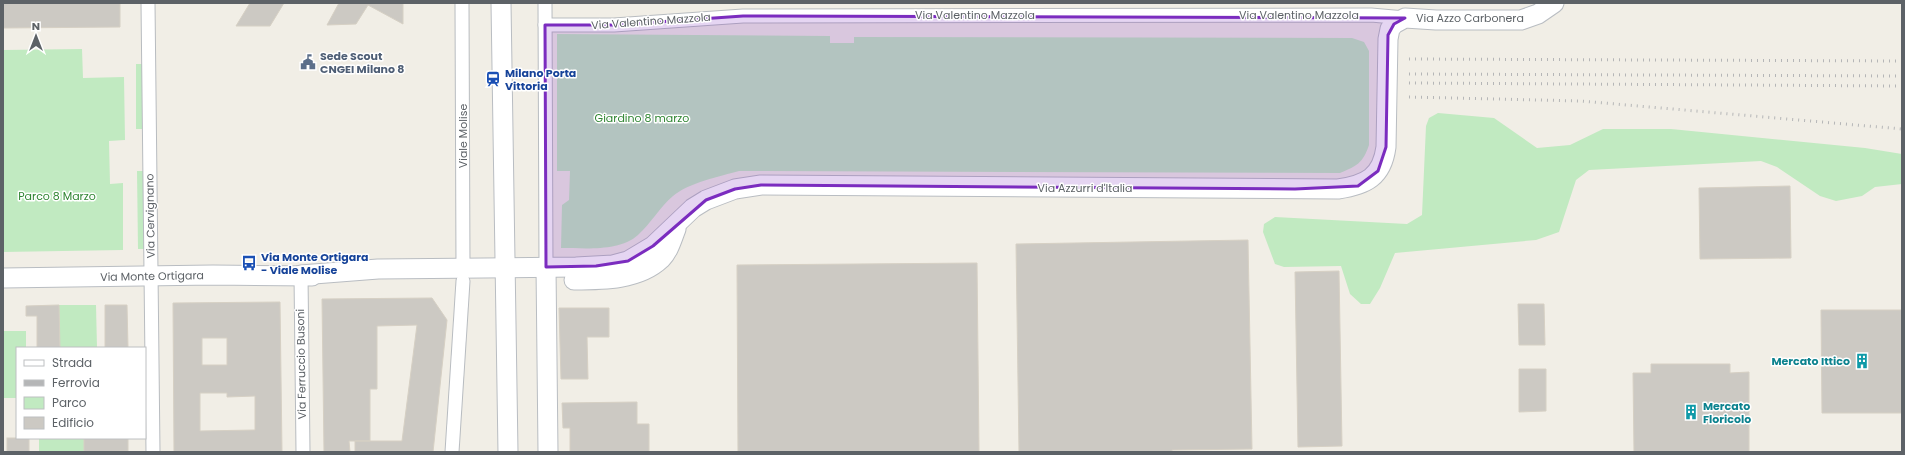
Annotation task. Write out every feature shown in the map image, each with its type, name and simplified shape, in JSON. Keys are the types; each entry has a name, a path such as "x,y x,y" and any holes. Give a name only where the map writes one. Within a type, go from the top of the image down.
{"street":[{"name":"Via Cervignano","path":"148,3 153,452"},
{"name":"Viale Molise","path":"452,452 463,274 462,3"},
{"path":"501,3 508,452"},
{"path":"545,3 548,452"},
{"name":"Via Azzo Carbonera","path":"1405,18 1436,20 1521,20 1538,14 1554,3"},
{"name":"Via Valentino Mazzola","path":"545,25 614,25 743,16 1371,15 1405,18"},
{"name":"Via Azzurri d'Italia","path":"546,274 612,278 651,267 662,258 670,246 678,222 693,208 721,193 735,188 761,185 1324,189 1358,186 1378,171 1384,160 1386,147 1388,38 1390,29 1398,20 1405,18"},
{"name":"Via Azzurri d'Italia","path":"1388,54 1392,42 1402,29 1417,22 1436,20"},
{"name":"Via Monte Ortigara","path":"3,278 301,275 377,281 463,274"},
{"path":"463,274 546,274"},
{"name":"Via Ferruccio Busoni","path":"301,275 303,452"}],"highlighted area":[{"path":"743,16 1405,18 1394,24 1388,35 1386,147 1378,171 1358,186 1295,189 761,185 735,189 706,200 653,246 628,261 596,266 546,267 545,25 614,25"}],"green space":[{"name":"Giardino 8 marzo","path":"557,34 830,36 830,43 854,43 854,37 1352,38 1364,42 1369,51 1369,145 1359,163 1340,173 739,171 705,180 679,191 668,200 638,235 621,244 601,248 561,248 562,205 569,200 570,171 557,171"},
{"name":"Parco 8 Marzo","path":"82,49 83,78 124,77 125,140 109,141 110,184 123,183 123,250 3,252 3,50"},
{"path":"136,64 142,64 142,129 136,129"},
{"path":"1438,113 1494,118 1537,148 1570,145 1603,129 1671,129 1865,148 1902,154 1902,184 1875,187 1862,196 1836,201 1820,196 1777,167 1761,161 1589,170 1576,180 1559,232 1536,240 1395,253 1380,288 1370,304 1361,304 1350,294 1341,266 1284,267 1275,264 1263,232 1264,224 1275,217 1407,224 1422,215 1426,126 1429,118"},
{"path":"137,171 143,171 144,249 138,249"},
{"path":"59,305 96,305 97,347 60,347"},
{"path":"3,331 26,331 26,347 16,347 16,398 3,398"},
{"path":"39,439 84,439 84,452 39,452"}],"building":[{"path":"3,3 120,3 120,27 3,28"},
{"path":"250,3 284,3 270,26 236,26"},
{"path":"339,3 403,3 403,24 368,5 356,24 327,25"},
{"path":"1790,186 1791,258 1700,259 1699,188"},
{"path":"1248,240 1252,449 1172,450 1172,452 1019,452 1016,244"},
{"path":"977,263 979,452 738,452 737,265"},
{"path":"1339,271 1342,446 1298,447 1295,272"},
{"path":"432,298 447,320 433,452 355,452 355,441 349,441 350,452 324,452 322,299","holes":["417,325 402,441 370,441 370,389 377,389 377,326"]},
{"path":"280,302 282,452 174,452 173,303","holes":["202,338 227,338 227,365 202,365","200,393 227,393 227,397 255,396 255,430 200,431"]},
{"path":"1518,304 1544,304 1545,345 1519,345"},
{"path":"59,305 60,347 37,347 37,316 26,316 26,306"},
{"path":"105,305 127,305 128,347 105,347"},
{"path":"559,308 609,308 609,337 587,337 588,379 561,379"},
{"name":"Mercato Ittico","path":"1821,310 1902,310 1902,413 1822,413"},
{"name":"Mercato Floricolo","path":"1651,364 1730,364 1730,373 1749,372 1749,452 1634,452 1633,373 1651,373"},
{"path":"1519,369 1546,369 1546,411 1519,412"},
{"path":"637,402 637,424 649,424 649,452 570,452 570,428 563,428 562,403"},
{"path":"7,438 29,439 29,452 7,452"},
{"path":"84,439 128,439 128,451 84,452"}],"railway":[{"path":"1409,59 1902,61"},
{"path":"1409,74 1902,76"},
{"path":"1409,83 1902,86"},
{"path":"1409,97 1581,101 1902,129"}],"place":[{"name":"Sede Scout CNGEI Milano 8","path":"308,62"},
{"name":"Milano Porta Vittoria","path":"493,79"},
{"name":"Via Monte Ortigara - Viale Molise","path":"249,263"},
{"name":"Mercato Ittico","path":"1862,361"},
{"name":"Mercato Floricolo","path":"1691,412"}]}
